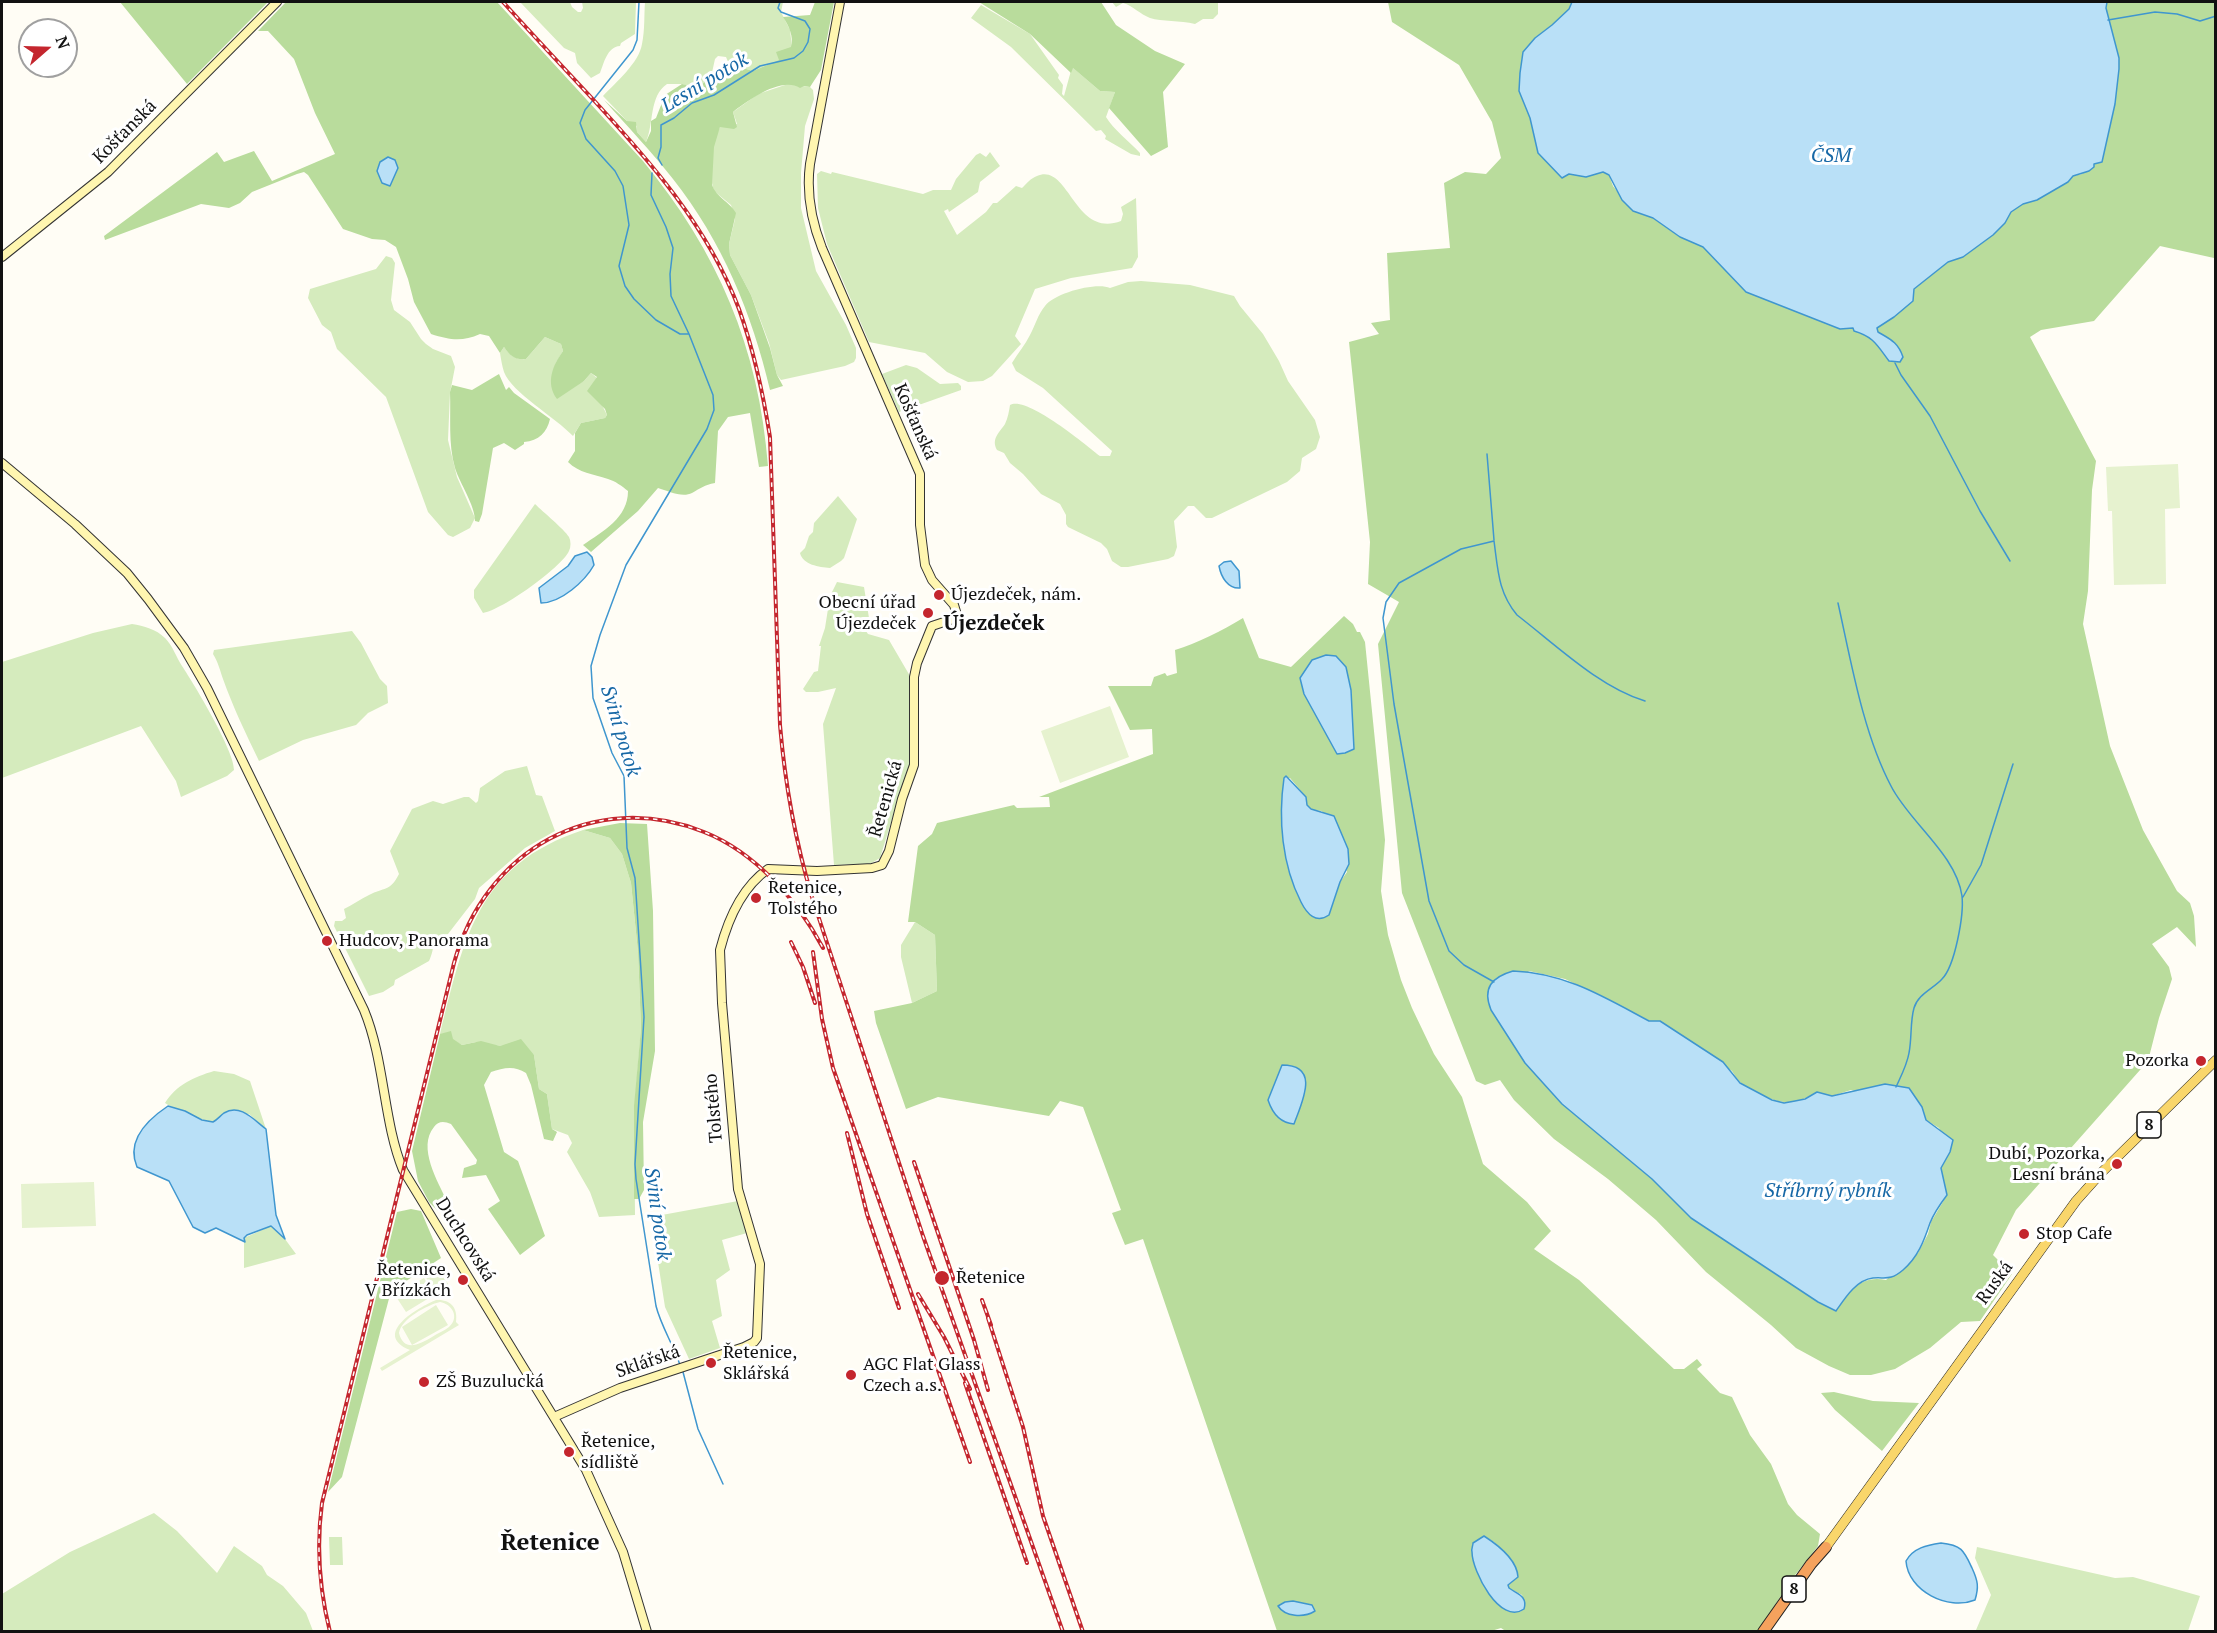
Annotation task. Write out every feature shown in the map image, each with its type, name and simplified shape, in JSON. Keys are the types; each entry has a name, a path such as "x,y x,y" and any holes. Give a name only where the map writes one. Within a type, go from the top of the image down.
{"highway":[{"name":"8","path":"1765,1632 1811,1564 1826,1547"}],"main road":[{"name":"Ruská","path":"1826,1547 2076,1201 2130,1144 2216,1060"}],"street":[{"name":"Košťanská","path":"2,256 101,179 277,2"},
{"name":"Košťanská","path":"840,2 810,164 809,199 817,236 920,474 920,520 925,565 930,578 957,611 955,618 936,623 931,628"},
{"name":"Duchcovská","path":"2,463 88,536 127,573 148,598 199,671 366,1014 375,1044 403,1170 586,1470 614,1530 637,1593 647,1632"},
{"name":"Řetenická","path":"768,869 817,871 872,868 882,865 889,850 902,799 914,765 915,674 931,628"},
{"name":"Tolstého","path":"754,1342 759,1330 760,1264 738,1189 722,1003 720,950 726,925 735,908 758,878 768,869"},
{"name":"Sklářská","path":"554,1417 620,1388 754,1342"}],"green space":[{"path":"120,2 268,2 187,84"},
{"path":"286,2 497,2 643,161 670,195 693,230 730,303 744,342 755,381 768,466 759,467 750,413 728,417 718,431 715,483 684,495 658,488 638,511 591,552 583,545 606,529 619,516 624,509 628,491 613,481 582,471 568,462 575,451 575,433 581,423 605,418 607,415 605,409 587,391 597,377 591,373 584,381 557,399 551,387 551,380 556,362 563,351 561,344 545,337 526,359 519,359 508,353 504,347 500,353 489,336 480,334 456,339 431,334 414,302 396,247 385,240 372,239 343,229 304,172 252,192 240,203 229,208 201,204 105,240 104,236 217,152 224,162 254,151 272,181 335,154 315,113 294,59 268,31 258,31"},
{"path":"520,2 570,2 572,7 581,12 582,2 636,2 635,34 620,46 612,49 600,73 591,78 577,63 575,53 564,48"},
{"path":"645,2 783,2 781,12 790,30 792,47 780,60 753,71 729,64 726,57 718,56 715,59 711,77 697,88 681,84 667,84 657,96 646,142 637,132 637,126 627,121 603,96 626,72 640,51 644,33"},
{"path":"815,2 834,2 821,70 810,87 784,85 756,96 733,112 737,127 734,129 720,127 714,147 712,185 736,213 729,244 730,255 751,295 777,375 783,386 770,390 763,361 744,306 706,227 665,169 604,100 627,121 636,122 637,132 646,142 651,131 651,121 656,118 665,95 682,84 697,88 711,77 712,72 729,62 729,64 753,71 779,60 776,52 791,47 792,43 783,17 810,15"},
{"path":"979,2 1101,2 1116,25 1155,51 1185,64 1163,92 1168,147 1151,156 1109,108 1115,92 1100,91 1073,68 1071,73 1030,34"},
{"path":"1112,2 1218,2 1218,14 1213,19 1203,19 1195,24 1150,18 1123,3 1116,7"},
{"path":"1388,2 1572,2 1569,9 1535,38 1523,52 1519,91 1530,118 1538,153 1562,178 1569,174 1586,177 1603,171 1609,175 1613,186 1633,211 1653,218 1680,237 1703,247 1746,292 1840,329 1854,328 1854,331 1872,337 1890,339 1878,332 1877,328 1914,289 1948,262 1963,257 2005,223 2011,212 2023,203 2037,200 2068,182 2073,176 2082,174 2094,164 2102,162 2115,104 2119,69 2119,58 2106,8 2107,2 2215,2 2216,250 2214,258 2160,246 2094,321 2041,330 2030,337 2096,461 2092,490 2088,591 2083,624 2110,746 2143,830 2177,891 2190,903 2194,916 2196,947 2177,927 2152,944 2169,967 2172,979 2148,1061 2016,1210 1993,1255 2012,1274 1980,1321 1961,1322 1930,1348 1895,1369 1871,1375 1850,1375 1796,1348 1706,1272 1656,1220 1608,1179 1554,1139 1514,1100 1500,1080 1485,1085 1476,1081 1402,893 1378,644 1399,602 1368,584 1370,542 1349,342 1379,334 1371,323 1390,320 1387,253 1450,248 1444,183 1465,172 1486,174 1501,158 1492,122 1459,65 1392,22","holes":["1529,971 1565,979 1650,1021 1660,1021 1732,1071 1745,1086 1773,1099 1794,1102 1817,1092 1832,1096 1851,1090 1922,1107 1926,1120 1939,1128 1950,1152 1941,1168 1947,1195 1931,1222 1928,1234 1918,1253 1886,1280 1869,1280 1856,1286 1836,1311 1818,1302 1691,1218 1652,1179 1562,1104 1526,1063 1491,1010"]},
{"path":"981,5 1030,34 1059,75 1064,96 1072,67 1100,91 1115,92 1106,117 1140,153 1140,156 1131,154 1105,139 1106,136 1101,130 1096,131 1011,47 971,18"},
{"path":"788,84 810,87 813,90 814,99 805,126 801,208 816,271 846,325 856,348 856,358 854,362 845,366 781,380 777,375 769,343 751,295 730,255 729,244 735,219 731,205 714,191 711,167 720,127 737,124 733,112 758,94"},
{"path":"990,152 1000,166 980,182 978,192 949,212 948,209 944,211 957,235 1016,186 1022,188 1037,176 1048,175 1057,180 1082,211 1093,220 1105,224 1121,221 1123,214 1121,207 1136,198 1138,257 1132,268 1071,278 1035,289 1015,336 1021,344 992,376 983,381 968,382 947,372 925,353 869,342 827,244 818,208 817,174 821,171 831,174 832,172 923,194 933,190 951,190 956,179 976,155 980,153 986,157"},
{"path":"386,256 392,258 395,263 391,300 394,310 410,322 426,344 451,356 455,367 450,393 448,440 457,477 475,518 470,528 453,537 448,535 428,512 386,397 337,349 331,332 322,325 308,298 310,289 376,269"},
{"path":"1128,282 1190,285 1234,296 1263,334 1288,381 1315,420 1320,437 1316,449 1302,458 1300,471 1287,482 1212,518 1206,518 1194,506 1188,506 1174,521 1177,547 1174,556 1121,567 1112,561 1107,549 1101,543 1068,527 1066,515 1060,504 1041,494 1010,463 1004,453 997,450 995,443 996,436 1006,422 1010,405 1018,404 1029,407 1055,422 1100,456 1110,456 1112,451 1043,388 1016,371 1012,363 1028,339 1040,313 1050,301 1076,290 1095,286 1110,288"},
{"path":"545,337 561,344 563,351 553,371 554,394 584,381 591,373 597,378 602,405 607,415 605,418 581,423 573,436 516,388 503,370 500,353 504,347 513,356 526,359"},
{"path":"906,365 917,368 940,384 958,383 961,390 899,412 882,374"},
{"path":"499,374 506,390 509,387 550,419 542,435 524,442 515,450 504,443 493,448 479,522 475,521 473,508 455,468 451,440 450,392 452,385 472,390"},
{"path":"2178,464 2180,508 2165,509 2166,584 2114,585 2112,511 2108,511 2106,467"},
{"path":"838,496 857,519 844,558 830,568 812,565 804,560 800,553 813,532 814,523"},
{"path":"535,504 569,537 569,551 555,567 530,587 503,604 483,613 474,598 474,590"},
{"path":"837,582 864,587 869,618 861,624 868,634 889,640 910,676 910,766 880,858 870,864 834,865 823,724 836,688 818,692 806,692 803,689 814,672 818,671 821,646 819,646 825,628 830,596"},
{"path":"1344,616 1353,624 1357,632 1360,632 1365,642 1385,840 1381,891 1388,935 1412,1008 1434,1054 1462,1097 1483,1164 1527,1202 1551,1231 1534,1249 1579,1280 1674,1369 1684,1369 1697,1359 1702,1365 1697,1369 1720,1393 1732,1397 1750,1435 1771,1464 1788,1504 1797,1515 1820,1534 1818,1546 1792,1579 1758,1631 1507,1632 1501,1628 1488,1632 1277,1631 1143,1239 1125,1245 1112,1213 1121,1210 1083,1107 1060,1101 1049,1116 938,1097 906,1109 876,1023 874,1011 912,1003 937,991 935,935 915,922 908,922 918,846 932,834 937,823 1014,805 1017,808 1050,807 1049,797 1039,797 1153,754 1152,729 1130,730 1108,686 1151,686 1154,677 1165,673 1167,676 1177,673 1175,650 1227,628 1243,618 1259,658 1291,667","holes":["1284,778 1290,778 1306,797 1307,805 1311,810 1322,811 1347,872 1340,882 1329,915 1284,845 1282,802","1282,1065 1300,1069 1306,1082 1305,1094 1268,1100","1484,1536 1494,1542 1515,1565 1516,1579 1508,1585 1509,1588 1522,1595 1525,1605 1520,1612"]},
{"path":"132,624 154,630 170,644 221,734 233,761 234,770 227,776 181,797 176,781 141,726 2,778 2,662 93,633"},
{"path":"352,631 380,679 387,686 388,703 368,713 356,725 303,740 259,761 231,700 213,654 214,650"},
{"path":"1110,706 1129,757 1060,783 1041,731"},
{"path":"527,766 536,795 542,796 555,831 525,848 479,888 475,899 448,934 438,938 429,961 395,980 394,985 383,992 369,996 334,926 335,921 342,921 346,918 344,909 390,886 396,880 399,874 390,851 412,809 433,801 443,804 464,797 469,797 476,803 480,788 505,771"},
{"path":"620,823 647,824 653,911 655,1051 643,1122 644,1190 639,1199 634,1199 634,1106 641,1028 638,952 631,883 622,854 610,838 583,830"},
{"path":"583,830 610,838 622,854 631,883 638,952 641,1028 634,1114 635,1215 599,1217 590,1192 567,1152 572,1143 568,1135 552,1129 547,1094 539,1089 534,1055 508,1045 476,1042 462,1045 440,1034 468,936 481,909 498,885 519,863 547,845"},
{"path":"915,922 935,935 937,991 912,1003 901,957 901,945"},
{"path":"451,1031 453,1039 462,1045 481,1041 500,1046 521,1039 534,1055 539,1089 547,1094 552,1129 557,1132 553,1141 544,1139 526,1073 522,1070 504,1068 491,1072 484,1085 504,1152 518,1161 545,1236 520,1255 488,1209 500,1201 486,1175 462,1178 464,1168 476,1164 477,1160 451,1124 441,1122 437,1124 429,1135 428,1154 434,1175 447,1201 438,1211 429,1202 418,1181 412,1151 440,1034"},
{"path":"214,1071 234,1074 250,1081 266,1129 249,1114 223,1114 213,1123 165,1103 174,1091 186,1082"},
{"path":"94,1182 96,1226 22,1228 21,1184"},
{"path":"738,1201 747,1233 722,1240 730,1270 716,1280 722,1316 712,1321 720,1348 689,1359 665,1307 651,1217"},
{"path":"411,1209 421,1211 441,1258 391,1291 342,1477 328,1492 397,1212"},
{"path":"271,1226 296,1254 244,1268 244,1238"},
{"path":"433,1265 437,1266 450,1287 449,1291 441,1296 436,1294 424,1274 425,1270"},
{"path":"424,1278 434,1295 406,1312 395,1295"},
{"path":"436,1300 446,1301 452,1305 456,1313 456,1322 459,1325 382,1371 380,1368 410,1350 399,1344 395,1336 402,1322 419,1309","holes":["444,1303 451,1308 454,1315 449,1327 418,1344 408,1345 401,1339 399,1333 409,1318 428,1306"]},
{"path":"436,1305 448,1325 412,1345 402,1327"},
{"path":"1834,1392 1873,1401 1919,1403 1882,1451 1835,1410 1821,1393"},
{"path":"154,1513 177,1531 217,1573 234,1546 262,1566 267,1575 283,1586 306,1613 313,1631 3,1631 2,1594 70,1552"},
{"path":"329,1537 342,1537 343,1565 330,1565"},
{"path":"1977,1547 2115,1578 2133,1577 2200,1596 2188,1631 1977,1631 1991,1595 1975,1558"}],"water":[{"name":"ČSM","path":"1572,2 2107,2 2106,8 2119,58 2119,69 2115,104 2102,162 2094,164 2089,171 2073,176 2068,182 2037,200 2023,204 2011,212 2005,223 1993,235 1963,257 1948,262 1914,289 1913,301 1877,328 1878,332 1896,344 1903,357 1900,362 1889,361 1874,342 1854,331 1853,328 1840,329 1746,292 1703,247 1680,237 1653,218 1633,211 1622,200 1609,175 1603,172 1586,177 1569,174 1562,178 1538,153 1530,118 1519,91 1523,52 1535,38 1569,9"},
{"path":"388,157 395,160 398,168 390,186 382,183 377,171 380,162"},
{"path":"587,552 592,557 594,565 585,578 564,595 541,603 539,588 568,566 575,556"},
{"path":"1231,561 1239,571 1240,588 1232,587 1223,578 1220,570 1219,566"},
{"path":"1326,655 1336,656 1346,667 1351,690 1354,749 1345,753 1337,754 1304,694 1300,678 1312,660"},
{"path":"1286,776 1306,797 1307,805 1311,809 1334,816 1348,849 1349,864 1340,882 1329,915 1324,918 1316,918 1306,910 1289,873 1283,842 1281,809"},
{"name":"Stříbrný rybník","path":"1513,971 1550,976 1567,981 1600,995 1649,1021 1660,1021 1723,1062 1740,1083 1772,1100 1784,1103 1805,1099 1817,1092 1832,1096 1885,1084 1909,1088 1922,1107 1926,1120 1953,1140 1950,1152 1941,1168 1947,1195 1930,1223 1913,1260 1895,1276 1867,1279 1861,1282 1836,1311 1818,1302 1691,1218 1652,1179 1562,1104 1525,1063 1488,1002 1488,990 1494,980"},
{"path":"1282,1065 1294,1067 1301,1071 1305,1078 1304,1096 1294,1124 1284,1122 1277,1116 1268,1100"},
{"path":"168,1106 185,1111 202,1120 213,1122 230,1110 241,1111 266,1129 276,1215 285,1239 271,1226 247,1235 244,1238 245,1242 216,1228 205,1233 193,1227 169,1181 137,1167 134,1148 140,1132"},
{"path":"1484,1536 1501,1548 1514,1564 1518,1577 1508,1585 1523,1598 1524,1609 1515,1612 1506,1610 1489,1594 1482,1583 1473,1561 1472,1550 1473,1543"},
{"path":"1941,1543 1958,1547 1967,1557 1977,1580 1975,1600 1953,1603 1931,1596 1914,1581 1908,1572 1906,1561 1912,1553"},
{"path":"1293,1601 1312,1605 1315,1611 1306,1615 1295,1615 1281,1610 1278,1606"}],"waterway":[{"name":"Sviní potok","path":"639,2 637,40 633,50 585,110 580,123 586,139 615,171 623,186 629,225 619,266 625,286 634,299 656,320 680,334 688,334"},
{"name":"Lesní potok","path":"662,165 658,158 661,147 661,125 674,118 692,103 714,95 760,66 794,58 803,51 808,42 810,29 805,21 781,12 778,8 780,2"},
{"path":"2108,20 2155,12 2177,14 2200,21 2216,16"},
{"name":"Sviní potok","path":"652,173 651,195 673,248 670,274 671,296 713,395 714,410 707,429 626,565 591,666 593,698 612,753 624,776 627,848 635,878 644,1017 636,1179 656,1306 680,1365"},
{"path":"1895,363 1930,416 1980,511 2010,561"},
{"path":"1487,454 1494,540"},
{"path":"1494,982 1464,965 1449,951 1429,901 1394,704 1383,618 1386,602 1399,583 1461,549 1494,541 1502,589 1517,615 1595,676 1628,695 1645,701"},
{"path":"1838,603 1865,720 1881,765 1899,799 1951,866 1962,896 1960,927 1955,952 1942,979 1922,995 1916,1003 1908,1057 1896,1087"},
{"path":"1963,897 1981,865 2013,764"},
{"name":"Sviní potok","path":"683,1372 698,1429 723,1484"}],"railway":[{"path":"503,2 611,119 674,195 711,250 739,309 758,372 770,437 780,725 788,790 801,854 812,897 923,1236 1063,1632"},
{"path":"330,1632 323,1600 320,1568 319,1536 322,1503 454,963 469,923 491,889 517,861 549,839 584,825 622,818 663,820 704,832 741,852 788,896 823,948"},
{"path":"791,942 803,967 815,1003"},
{"path":"813,952 822,1019 833,1068 970,1462"},
{"path":"847,1133 867,1214 899,1308"},
{"path":"914,1162 974,1340 988,1390"},
{"path":"918,1294 944,1337 970,1389"},
{"path":"982,1300 991,1325"},
{"path":"988,1318 1023,1427 1043,1516 1083,1632"},
{"path":"965,1383 1027,1563"}],"place":[{"name":"Újezdeček, nám.","path":"939,595"},
{"name":"Obecní úřad Újezdeček","path":"928,613"},
{"name":"Řetenice, Tolstého","path":"756,898"},
{"name":"Hudcov, Panorama","path":"327,941"},
{"name":"Pozorka","path":"2201,1061"},
{"name":"Dubí, Pozorka, Lesní brána","path":"2117,1164"},
{"name":"Stop Cafe","path":"2024,1234"},
{"name":"Řetenice","path":"942,1278"},
{"name":"Řetenice, V Břízkách","path":"463,1280"},
{"name":"Řetenice, Sklářská","path":"711,1363"},
{"name":"AGC Flat Glass Czech a.s.","path":"851,1375"},
{"name":"ZŠ Buzulucká","path":"424,1382"},
{"name":"Řetenice, sídliště","path":"569,1452"}],"district":[{"name":"Újezdeček","path":"994,624"},
{"name":"Řetenice","path":"550,1543"}]}
